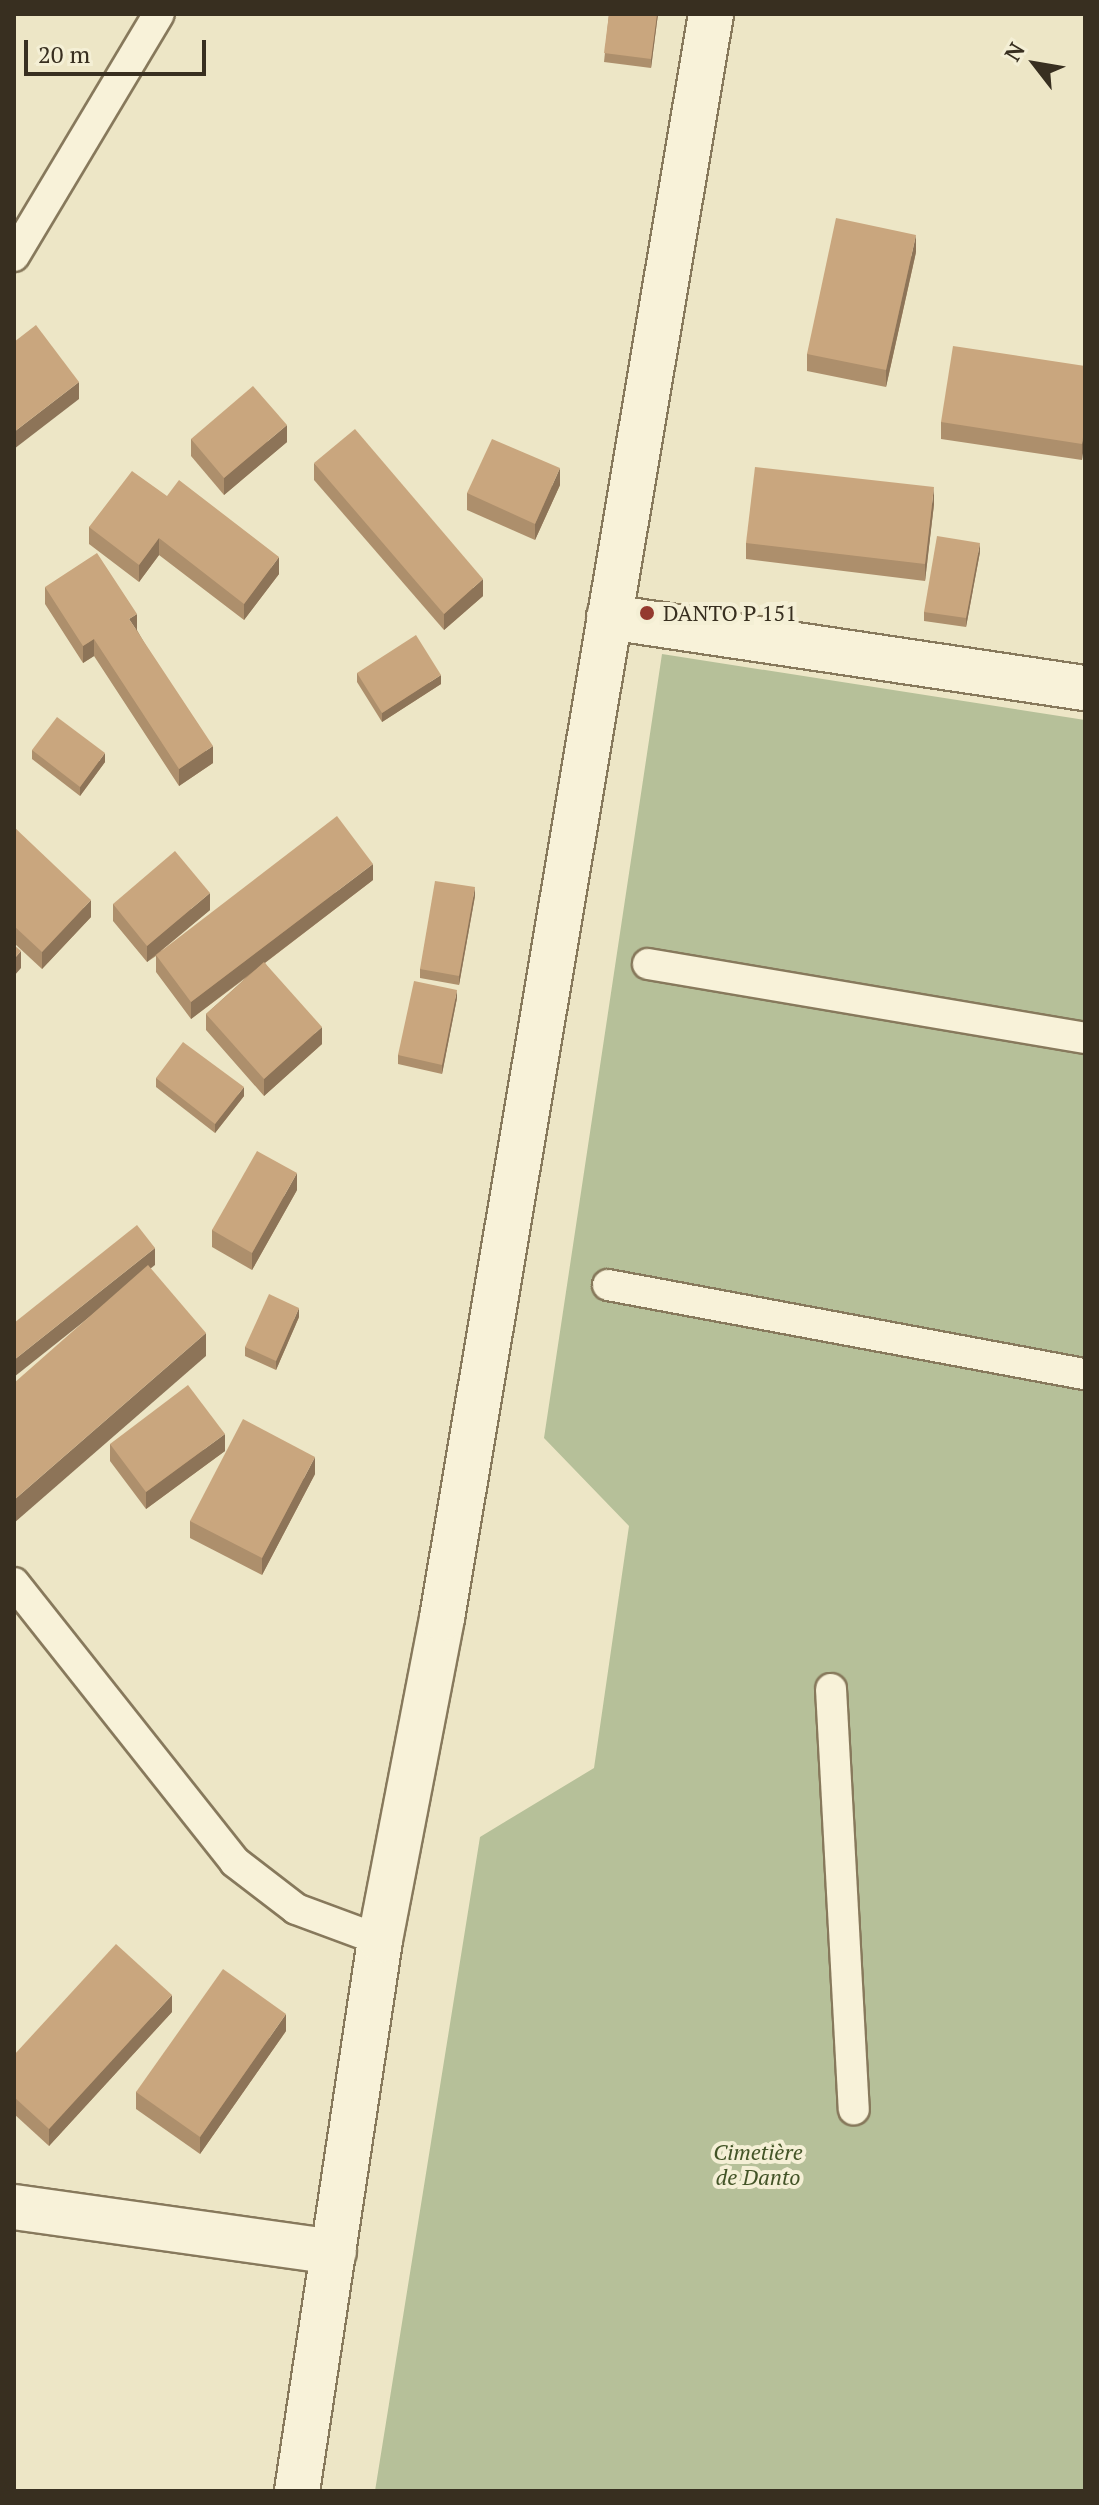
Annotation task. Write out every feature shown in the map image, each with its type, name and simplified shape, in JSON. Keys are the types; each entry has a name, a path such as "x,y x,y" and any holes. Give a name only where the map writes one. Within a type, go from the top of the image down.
{"street":[{"path":"297,2491 380,1940 442,1618 711,14"},
{"path":"609,617 1085,688"},
{"path":"14,2207 334,2252"}],"lane":[{"path":"14,256 159,14"},
{"path":"648,964 1085,1038"},
{"path":"608,1285 1085,1374"},
{"path":"14,1583 235,1862 296,1909 380,1940"},
{"path":"831,1689 854,2109"}],"green space":[{"name":"Cimetière de Danto","path":"662,654 1085,720 1085,2491 375,2491 480,1837 594,1768 629,1526 544,1438"}],"building":[{"path":"609,14 657,14 651,59 604,53"},
{"path":"836,218 916,235 886,370 807,354"},
{"path":"36,325 79,382 14,432 14,342"},
{"path":"953,346 1085,366 1082,444 941,422"},
{"path":"253,386 287,425 224,478 191,439"},
{"path":"355,429 483,579 444,614 314,463"},
{"path":"492,439 560,468 535,524 467,493"},
{"path":"755,467 934,487 925,564 746,543"},
{"path":"132,471 167,496 179,480 279,557 244,604 159,538 139,565 89,527"},
{"path":"937,536 980,543 966,618 924,612"},
{"path":"97,553 137,614 129,619 213,746 179,769 94,639 83,646 45,587"},
{"path":"416,635 441,675 382,713 357,673"},
{"path":"57,717 105,753 80,787 32,750"},
{"path":"337,816 373,864 191,1002 156,955"},
{"path":"14,827 91,900 42,952 14,926"},
{"path":"175,851 210,893 147,946 113,904"},
{"path":"435,881 475,887 459,976 420,969"},
{"path":"14,945 21,951 14,959"},
{"path":"264,962 322,1027 264,1079 206,1014"},
{"path":"414,981 457,990 442,1065 398,1055"},
{"path":"183,1042 244,1087 215,1124 156,1078"},
{"path":"257,1151 297,1173 252,1253 212,1230"},
{"path":"137,1225 155,1248 14,1360 14,1323"},
{"path":"148,1265 206,1333 14,1500 14,1383"},
{"path":"269,1294 299,1308 276,1361 245,1347"},
{"path":"188,1385 225,1434 146,1492 110,1444"},
{"path":"243,1419 315,1457 262,1558 190,1521"},
{"path":"116,1944 172,1995 49,2129 14,2097 14,2055"},
{"path":"223,1969 286,2014 200,2137 136,2092"}],"place":[{"name":"DANTO P 151","path":"647,613"}]}
